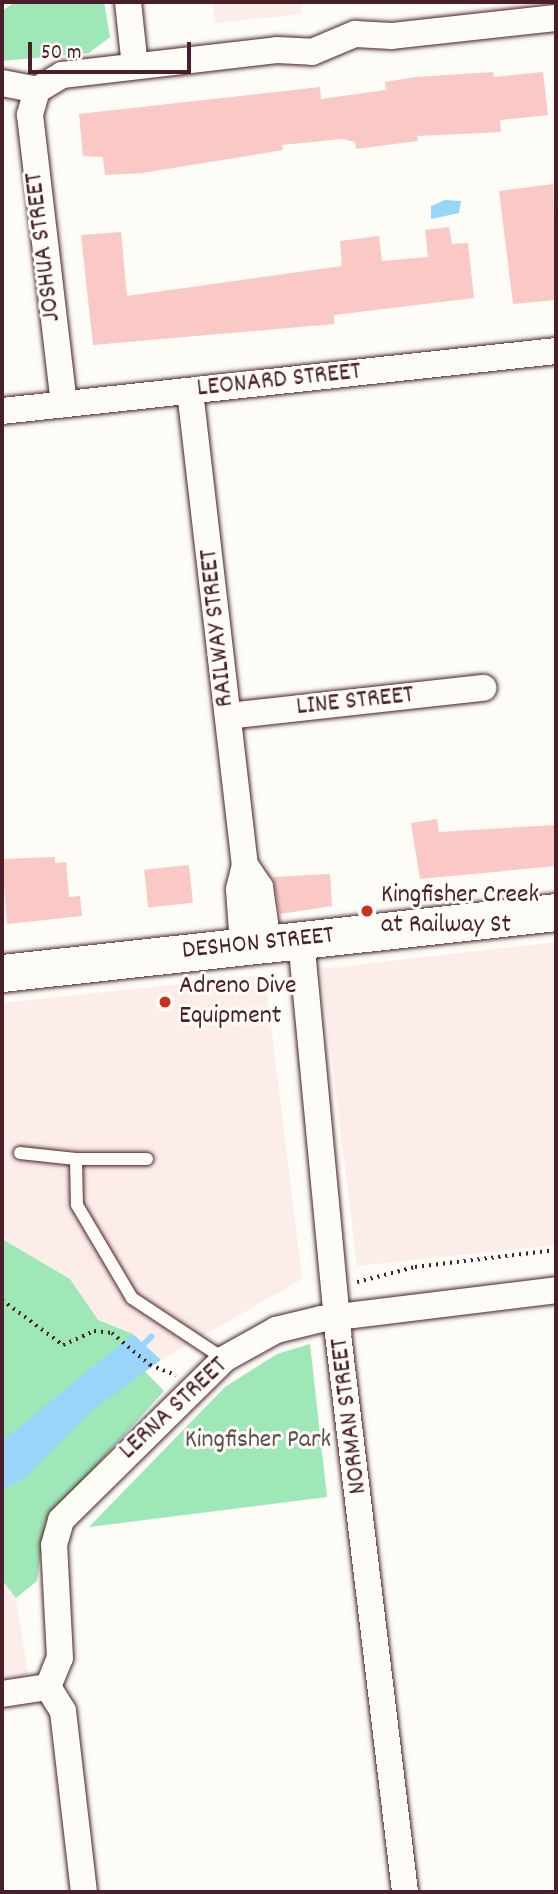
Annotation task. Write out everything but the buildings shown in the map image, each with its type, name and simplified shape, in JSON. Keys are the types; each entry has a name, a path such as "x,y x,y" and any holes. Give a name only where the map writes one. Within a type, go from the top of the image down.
{"street":[{"path":"128,2 135,66"},
{"path":"2,83 37,90 62,75 277,50 312,52 355,34 392,36 556,18"},
{"name":"JOSHUA STREET","path":"37,90 30,115 64,404"},
{"name":"LEONARD STREET","path":"2,411 556,351"},
{"name":"RAILWAY STREET","path":"190,391 245,865 260,887 271,943"},
{"name":"LINE STREET","path":"228,716 483,688"},
{"name":"DESHON STREET","path":"2,973 556,912"},
{"name":"NORMAN STREET","path":"271,943 341,1316 405,1892"},
{"name":"LERNA STREET","path":"48,1687 60,1658 54,1545 61,1520 224,1359 276,1330 341,1316 556,1290"},
{"path":"2,1694 48,1687 63,1712 84,1892"}],"lane":[{"path":"20,1153 76,1159 147,1159"},
{"path":"76,1159 76,1205 117,1278 132,1298 224,1359"}],"path":[{"path":"2,1300 63,1345 94,1331 112,1333 150,1364 169,1374"}],"shaded area":[{"path":"213,2 301,2 302,14 215,23"},
{"path":"556,942 556,1245 357,1266 321,969"},
{"path":"265,975 302,1279 161,1360 133,1334 2,1281 2,1003"},
{"path":"2,1580 16,1598 28,1674 2,1678"}],"green space":[{"path":"15,2 104,2 110,37 89,53 2,61 2,11"},
{"path":"2,1239 70,1279 98,1320 133,1334 120,1346 164,1391 45,1522 37,1581 16,1598 2,1580"},
{"name":"Kingfisher Park","path":"310,1344 327,1497 89,1527 225,1387 277,1354"}],"water":[{"path":"445,200 461,201 459,213 431,219 431,206"},
{"path":"133,1334 161,1360 94,1409 24,1479 2,1489 2,1441"}],"waterway":[{"path":"140,1348 151,1337"}],"place":[{"name":"Kingfisher Creek at Railway St","path":"367,911"},
{"name":"Adreno Dive Equipment","path":"165,1002"}]}
